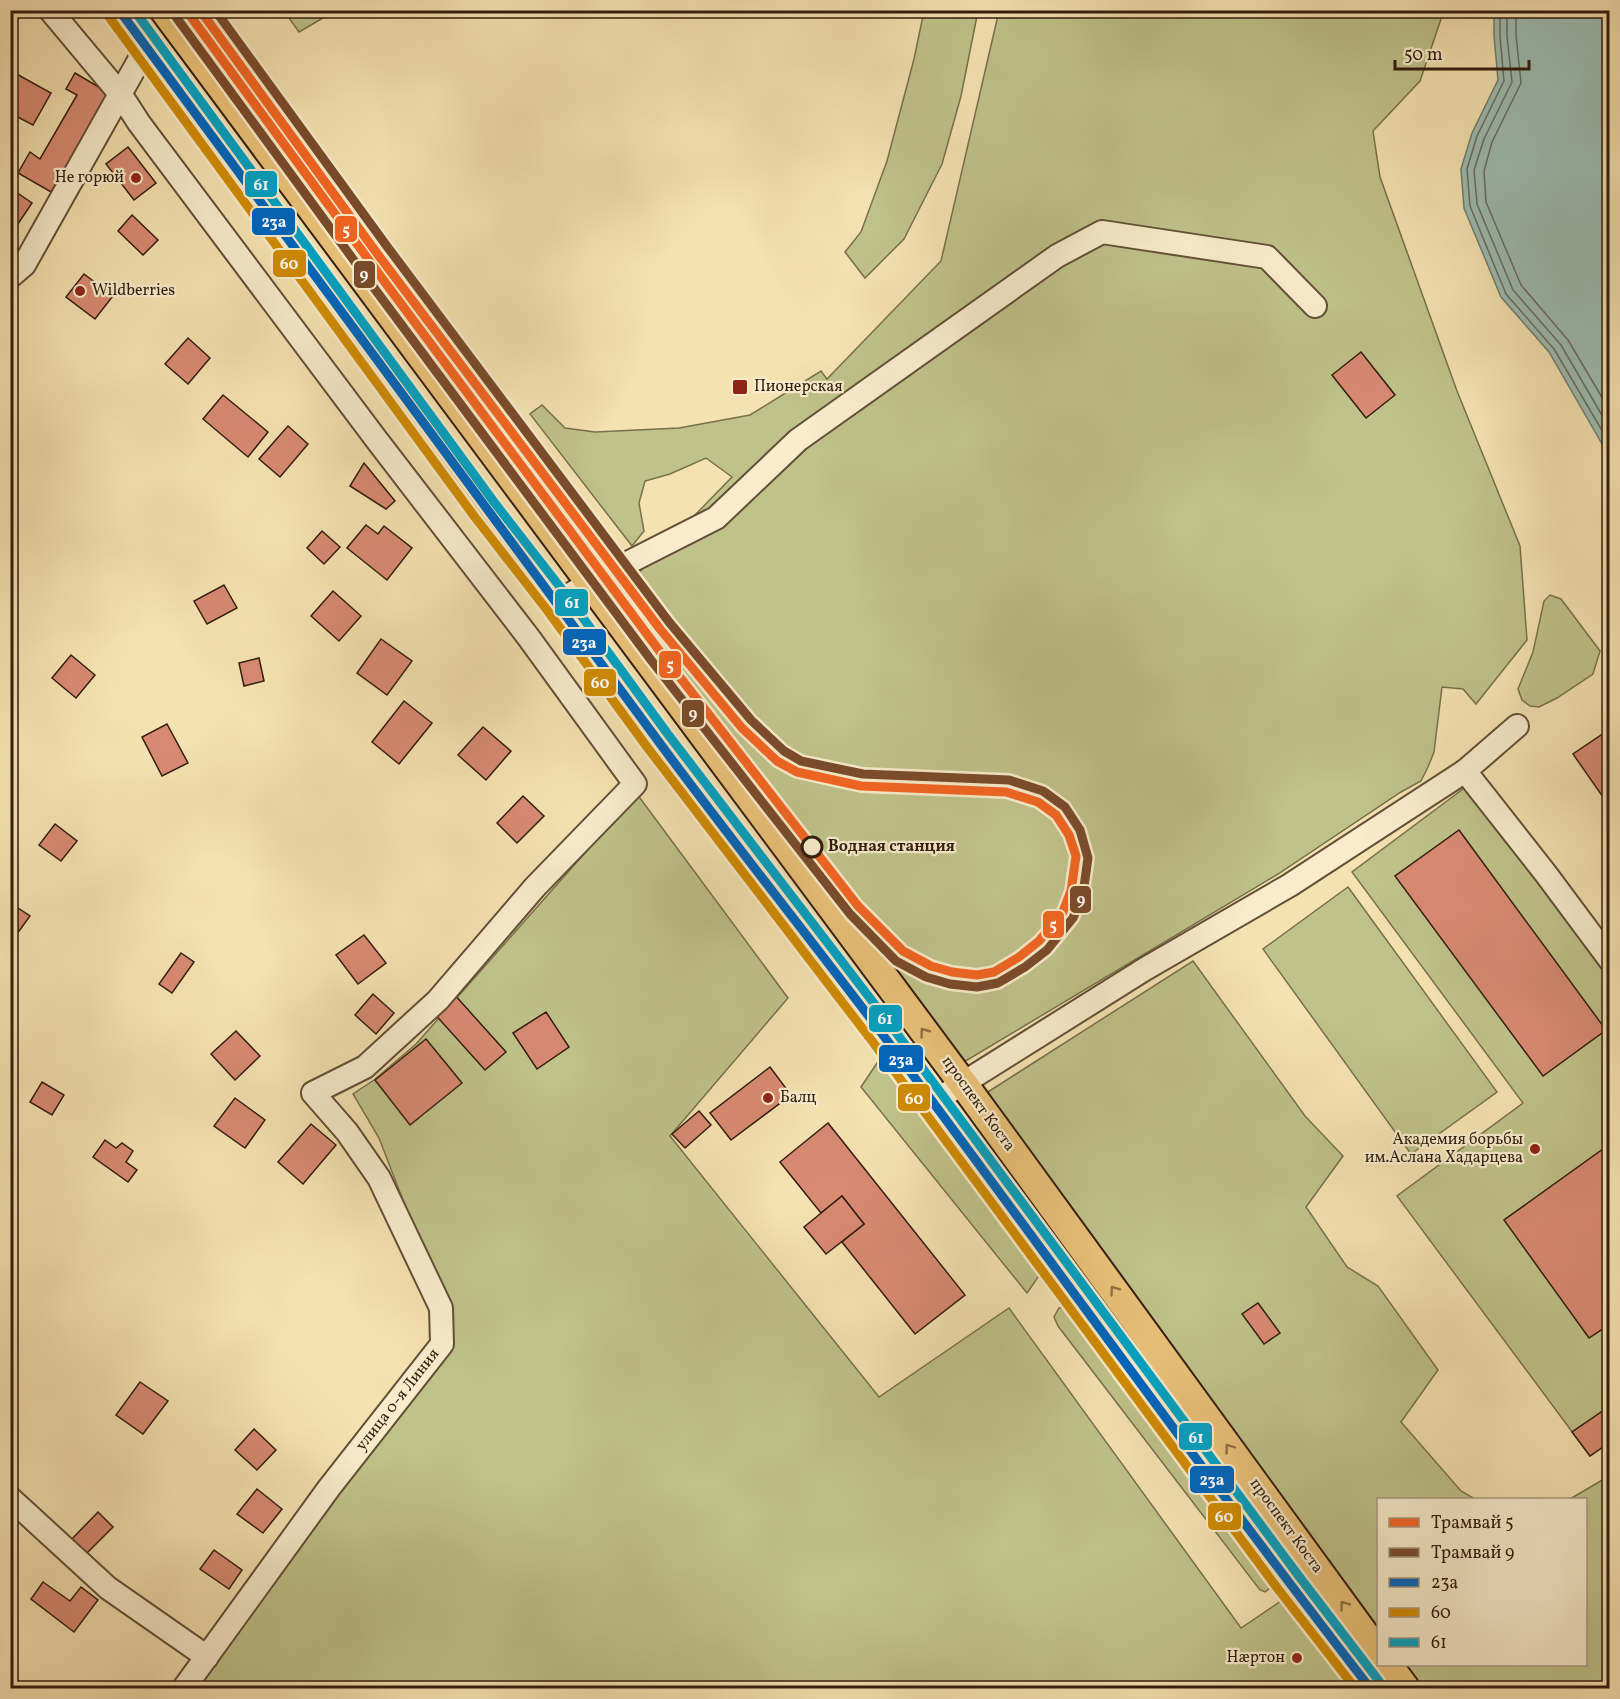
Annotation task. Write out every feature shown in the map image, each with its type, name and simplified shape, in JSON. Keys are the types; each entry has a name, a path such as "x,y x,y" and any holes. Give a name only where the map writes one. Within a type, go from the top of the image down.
{"main road":[{"name":"проспект Коста","path":"119,10 477,500 933,1102 1288,1582 1370,1689"},
{"name":"проспект Коста","path":"164,10 964,1085 1377,1652"},
{"path":"1388,1666 1405,1689"}],"street":[{"path":"50,10 121,94"},
{"path":"10,277 24,265 146,48"},
{"name":"улица 0-я Линия","path":"121,94 140,123 369,429 529,638 635,784 535,887 438,1000 365,1066 313,1093 346,1132 379,1178 441,1308 442,1344 329,1488 184,1689"},
{"path":"557,603 590,582 716,518 798,441 1057,256 1102,232 1267,257 1315,306"},
{"path":"933,1102 964,1085 1145,969 1290,885 1465,771 1517,726"},
{"path":"1465,771 1610,960"},
{"path":"10,1498 108,1588 207,1657"}],"green space":[{"path":"284,11 335,11 299,32"},
{"path":"924,11 978,11 961,96 942,164 904,239 865,278 845,252 861,232 887,161"},
{"path":"999,11 1438,11 1441,19 1420,81 1373,131 1380,177 1457,391 1520,546 1527,640 1476,704 1463,689 1442,687 1434,752 1421,781 1278,874 964,1062 622,590 732,477 706,458 670,474 645,481 639,503 644,531 632,546 530,414 542,405 565,428 595,432 679,428 750,415 821,371 827,379 941,261"},
{"path":"1550,595 1561,599 1600,651 1593,674 1557,698 1539,707 1530,706 1522,700 1518,689 1533,652 1544,601"},
{"name":"Академия борьбы им.Аслана Хадарцева","path":"1467,786 1609,978 1610,1442 1590,1456 1397,1196 1523,1103 1352,872"},
{"path":"637,794 788,998 670,1136 879,1397 1009,1308 1241,1628 1287,1597 1354,1688 193,1688 453,1330 379,1138 353,1094 374,1080 416,1044"},
{"path":"1348,887 1497,1092 1411,1154 1263,949"},
{"path":"1193,961 1305,1116 1343,1156 1306,1207 1347,1267 1378,1286 1438,1370 1401,1422 1461,1491 1473,1498 1377,1498 1377,1637 980,1097"},
{"path":"885,1062 1043,1270 1027,1293 861,1087 877,1063"},
{"path":"1068,1306 1274,1585 1265,1592 1260,1590 1058,1326 1054,1317 1059,1308"},
{"path":"1609,1476 1609,1688 1416,1688 1399,1666 1587,1666 1587,1498 1572,1498"}],"water":[{"path":"1494,11 1609,11 1609,456 1549,352 1501,297 1464,208 1461,169 1472,133 1498,80"}],"building":[{"path":"13,72 51,93 33,125 10,113 10,78"},
{"path":"75,73 109,93 51,192 18,173 30,152 40,159 77,95 66,89"},
{"path":"128,147 156,183 134,200 106,164"},
{"path":"10,188 32,203 10,236"},
{"path":"132,215 158,240 143,255 118,231"},
{"path":"84,274 113,296 95,319 66,297"},
{"path":"188,338 210,358 188,384 165,364"},
{"path":"1361,352 1395,395 1366,418 1332,375"},
{"path":"223,395 268,432 248,457 203,419"},
{"path":"288,426 308,444 280,477 259,459"},
{"path":"364,463 395,501 386,509 350,486"},
{"path":"366,525 378,534 384,526 412,548 387,580 347,548"},
{"path":"322,531 340,547 324,564 307,548"},
{"path":"224,585 237,608 207,624 194,601"},
{"path":"333,591 361,616 339,641 311,616"},
{"path":"381,639 412,661 387,695 357,673"},
{"path":"71,655 95,675 76,698 52,678"},
{"path":"259,658 264,681 244,686 239,663"},
{"path":"404,701 432,723 399,764 372,742"},
{"path":"167,724 188,763 162,776 142,737"},
{"path":"483,727 511,751 486,780 458,755"},
{"path":"1610,729 1610,807 1573,754"},
{"path":"523,796 544,816 517,843 497,823"},
{"path":"55,824 77,841 61,861 39,845"},
{"path":"1459,830 1606,1030 1543,1076 1395,876"},
{"path":"15,906 30,916 14,938 10,936 10,912"},
{"path":"364,935 386,963 358,984 336,955"},
{"path":"181,953 194,962 172,993 159,984"},
{"path":"453,993 506,1052 485,1070 432,1011"},
{"path":"373,994 394,1013 376,1034 355,1015"},
{"path":"546,1012 569,1047 537,1069 513,1033"},
{"path":"236,1031 260,1056 235,1080 211,1054"},
{"path":"426,1039 462,1083 410,1125 375,1080"},
{"path":"770,1067 791,1095 731,1140 710,1113"},
{"path":"42,1082 64,1095 52,1115 30,1102"},
{"path":"235,1098 265,1120 245,1148 214,1126"},
{"path":"699,1111 711,1125 685,1148 672,1134"},
{"path":"828,1123 965,1295 915,1334 842,1242 864,1224 842,1196 821,1213 780,1162"},
{"path":"311,1124 336,1145 303,1184 278,1162"},
{"path":"105,1140 116,1148 122,1143 133,1151 126,1162 137,1170 128,1182 93,1157"},
{"path":"1610,1144 1610,1324 1589,1338 1504,1220"},
{"path":"842,1196 864,1224 826,1254 804,1227"},
{"path":"1258,1303 1280,1333 1264,1344 1242,1314"},
{"path":"140,1382 168,1401 143,1434 116,1415"},
{"path":"1610,1406 1610,1442 1590,1456 1572,1432"},
{"path":"254,1429 276,1450 257,1470 235,1450"},
{"path":"257,1489 282,1509 263,1533 237,1514"},
{"path":"98,1512 113,1527 85,1555 70,1541"},
{"path":"214,1550 242,1570 229,1589 200,1569"},
{"path":"43,1582 70,1601 81,1587 98,1600 74,1632 31,1599"}],"tram line":[{"name":"5","path":"186,10 661,653 858,906 903,951 931,966 952,972 977,975 994,972 1019,957 1039,941 1062,914 1071,891 1076,856 1069,835 1056,815 1038,802 1006,792 861,786 797,772 777,761 742,728 660,629 376,252 200,10"},
{"name":"9","path":"176,17 651,660 850,914 896,961 926,977 950,984 977,987 998,983 1025,967 1047,950 1073,918 1083,894 1088,858 1080,830 1065,807 1043,791 1009,780 863,774 801,761 784,751 751,720 669,622 386,245 215,10"}],"transit line":[{"name":"23a","path":"119,10 684,776 886,1039 1187,1446 1370,1688"},
{"name":"61","path":"134,10 494,502 892,1027 1379,1681"},
{"name":"60","path":"109,17 474,516 872,1041 1278,1589 1355,1688"}],"place":[{"name":"Не горюй","path":"136,178"},
{"name":"Wildberries","path":"80,291"},
{"name":"Пионерская","path":"740,387"},
{"name":"Водная станция","path":"812,847"},
{"name":"Балц","path":"768,1098"},
{"name":"Академия борьбы им.Аслана Хадарцева","path":"1535,1149"},
{"name":"Нæртон","path":"1297,1658"}]}
